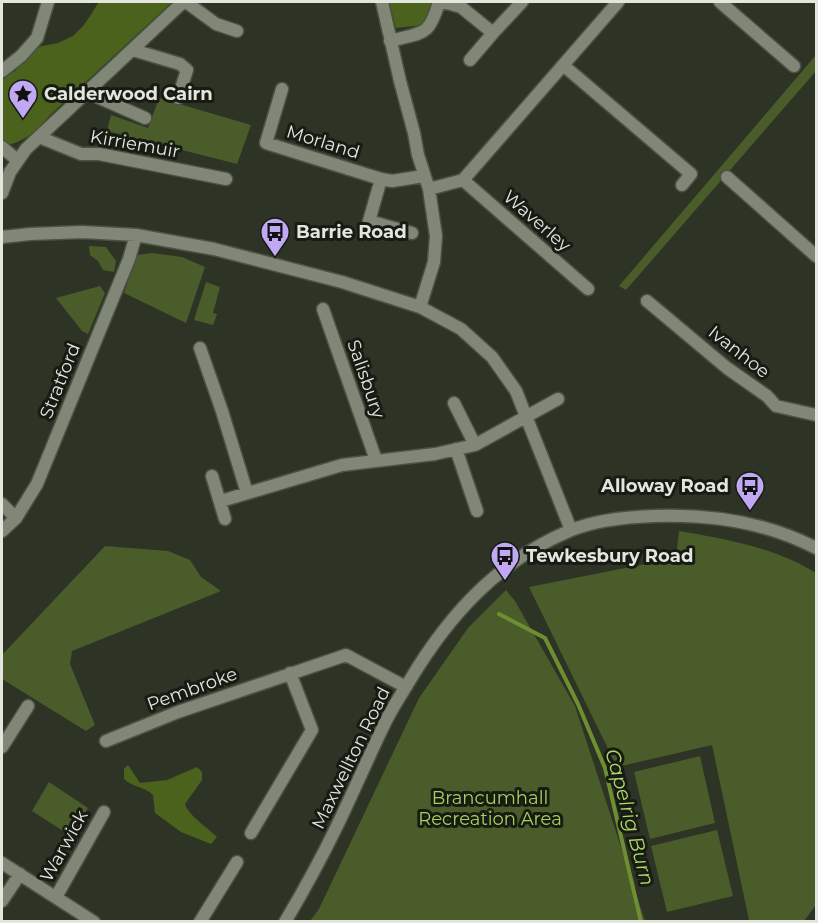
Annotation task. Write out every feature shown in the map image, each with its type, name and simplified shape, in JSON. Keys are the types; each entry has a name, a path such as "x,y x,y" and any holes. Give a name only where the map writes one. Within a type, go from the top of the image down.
{"street":[{"path":"2,71 21,56 37,38 48,2"},
{"path":"2,193 6,179 17,160 86,92 184,2 216,24 237,31"},
{"path":"382,2 429,189 436,250 420,307"},
{"path":"390,41 425,32 434,20 441,2 461,7 493,33"},
{"path":"470,60 522,2"},
{"path":"429,189 463,180 618,2"},
{"path":"720,2 794,66"},
{"path":"133,50 180,64 187,70 178,98"},
{"path":"563,65 691,174 682,185"},
{"name":"Morland","path":"282,89 266,142 381,179 392,181 424,176"},
{"path":"86,92 145,118"},
{"name":"Kirriemuir","path":"39,137 81,154 99,154 226,179"},
{"path":"2,147 17,160"},
{"path":"727,177 816,256"},
{"path":"381,179 369,221 412,233"},
{"name":"Waverley","path":"463,180 588,289"},
{"path":"2,237 72,233 136,235 214,249 342,282 420,307 461,329 492,357 516,391 571,530"},
{"name":"Stratford","path":"2,531 16,518 37,484 129,259 136,235"},
{"name":"Ivanhoe","path":"647,301 727,368 767,396 776,406 816,415"},
{"name":"Salisbury","path":"323,309 376,460"},
{"path":"200,348 247,493"},
{"path":"221,501 342,465 435,454 475,445 558,399"},
{"path":"454,403 475,445"},
{"path":"456,449 477,511"},
{"path":"212,476 225,519"},
{"path":"2,504 16,518"},
{"name":"Maxwellton Road","path":"285,921 307,885 384,725 406,687 432,644 463,606 488,581 536,548 571,530 624,518 679,515 732,519 777,531 816,548"},
{"name":"Pembroke","path":"106,741 178,712 346,655 406,687"},
{"path":"251,833 312,730 290,673"},
{"path":"2,747 28,706"},
{"name":"Warwick","path":"56,897 104,812"},
{"name":"Warwick","path":"2,862 94,921"},
{"path":"200,921 237,862"},
{"name":"Warwick","path":"2,901 20,874"}],"green space":[{"path":"99,2 172,2 34,132 16,143 2,146 2,79 15,71 37,47 58,43 73,36 84,25"},
{"path":"389,2 434,2 430,14 422,25 396,28"},
{"path":"816,55 816,71 626,290 619,286"},
{"path":"159,98 251,125 237,164 107,131 111,115 148,128"},
{"path":"89,246 106,247 116,261 114,272 103,270 98,261 90,255"},
{"path":"152,253 182,257 205,267 186,323 124,293 137,255"},
{"path":"206,282 220,287 213,313 217,314 213,325 194,320"},
{"path":"100,286 105,293 88,334 82,331 56,298"},
{"path":"679,531 732,541 767,551 801,564 816,573 816,905 804,921 749,920 712,745 617,767 529,587 676,558"},
{"path":"105,546 168,551 190,560 201,577 221,591 72,651 70,664 95,725 86,731 2,679 2,655"},
{"name":"Brancumhall Recreation Area","path":"506,590 515,601 575,706 645,921 310,921 319,909 419,698 468,628"},
{"path":"700,756 715,823 650,839 634,772"},
{"path":"128,765 140,783 167,780 197,767 202,772 202,780 185,804 194,817 217,837 211,844 181,832 155,813 153,795 124,779 124,769"},
{"path":"49,782 88,808 71,836 32,811"},
{"path":"717,830 733,896 667,912 651,846"}],"waterway":[{"name":"Capelrig Burn","path":"499,614 545,638 578,704 605,768 641,922"}],"place":[{"name":"Calderwood Cairn","path":"23,120"},
{"name":"Barrie Road","path":"275,258"},
{"name":"Alloway Road","path":"750,512"},
{"name":"Tewkesbury Road","path":"505,582"}]}
